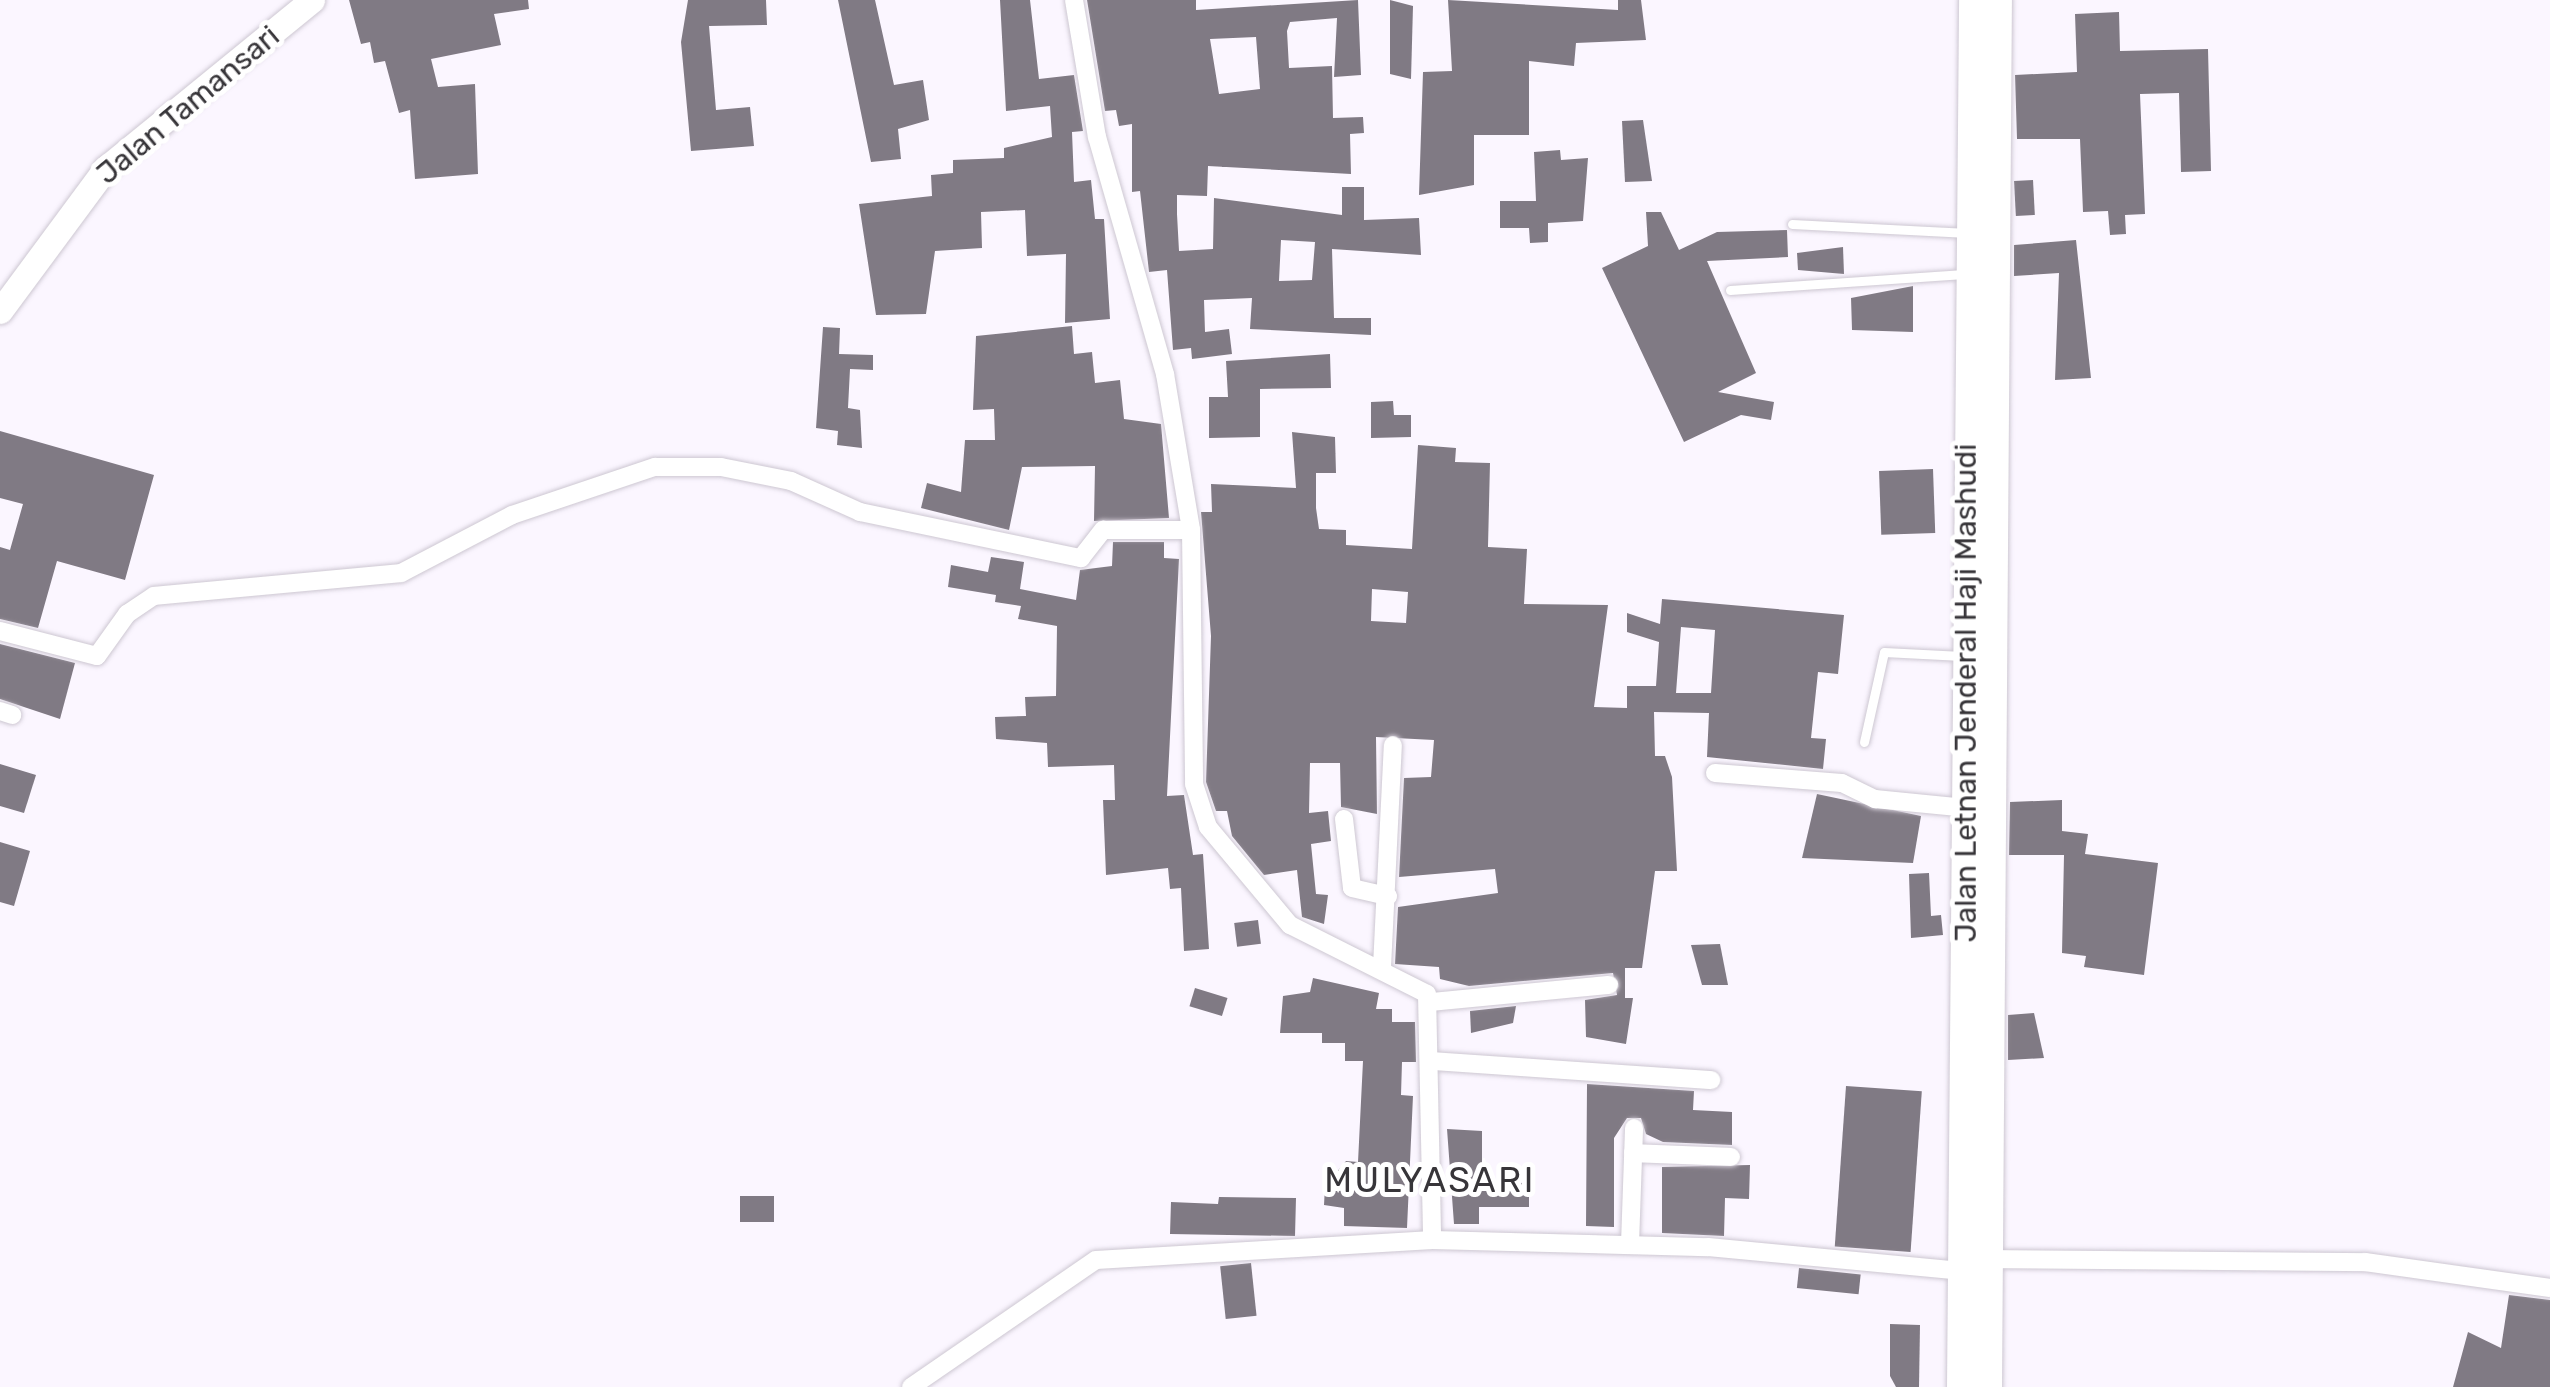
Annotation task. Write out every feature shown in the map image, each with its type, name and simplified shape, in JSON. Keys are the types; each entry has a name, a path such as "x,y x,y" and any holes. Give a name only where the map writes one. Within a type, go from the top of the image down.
{"main road":[{"name":"Jalan Tamansari","path":"0,311 106,168 312,0"},
{"name":"Jalan Letnan Jenderal Haji Mashudi","path":"1986,7 1970,274 1983,309 1962,656 1976,1044 1989,1259 1988,1387"},
{"name":"Jalan Letnan Jenderal Haji Mashudi","path":"1962,1387 1960,1271 1976,1044 1986,7"}],"street":[{"path":"1074,0 1097,137 1165,374 1191,530 1194,784 1208,827 1290,925 1331,953 1382,967 1420,985 1430,1002 1432,1240"},
{"path":"0,632 97,656 127,614 154,596 401,573 512,515 654,467 721,466 791,480 878,517 1081,558 1103,530 1191,530"},
{"path":"1382,967 1393,745"},
{"path":"1716,773 1827,781 1875,799 1966,808"},
{"path":"1344,819 1354,892 1388,896"},
{"path":"1430,1002 1609,985"},
{"path":"1432,1061 1710,1080"},
{"path":"1630,1244 1634,1128"},
{"path":"1633,1152 1731,1157"},
{"path":"911,1387 1096,1260 1432,1240 1630,1244 1960,1271"},
{"path":"1989,1259 2365,1262 2550,1288"}],"lane":[{"path":"1792,224 1971,233"},
{"path":"1730,290 1970,274"},
{"path":"1864,742 1884,652 1962,656"}],"building":[{"path":"349,0 528,0 529,9 494,14 501,45 431,59 438,87 475,84 478,174 415,179 410,110 399,113 385,61 374,63 370,42 361,44"},
{"path":"688,0 766,0 767,25 709,26 716,110 750,107 754,146 691,151 681,42"},
{"path":"838,0 875,0 894,85 923,80 929,120 898,129 901,159 871,162"},
{"path":"1000,0 1030,0 1039,79 1074,75 1083,131 1072,132 1074,182 1091,180 1095,219 1104,219 1110,319 1065,323 1066,254 1027,256 1025,210 981,212 982,248 935,251 926,314 876,315 859,204 932,196 931,175 953,173 953,160 1004,158 1004,148 1052,137 1050,106 1006,111"},
{"path":"1087,0 1196,0 1196,10 1358,0 1361,75 1334,77 1337,18 1290,22 1287,31 1289,68 1332,66 1333,118 1363,117 1364,133 1350,134 1351,174 1208,166 1207,196 1177,195 1177,214 1179,251 1213,249 1214,198 1342,215 1342,187 1364,187 1364,220 1419,218 1421,255 1332,249 1334,318 1371,318 1371,335 1250,329 1252,298 1204,300 1205,332 1229,329 1232,354 1192,359 1191,348 1173,350 1167,270 1149,272 1140,191 1132,192 1132,124 1119,126 1116,110 1105,111","holes":["1256,37 1260,89 1219,94 1210,39","1281,240 1315,242 1312,280 1279,281"]},
{"path":"1390,0 1413,6 1411,79 1390,74"},
{"path":"1448,0 1618,10 1618,0 1641,0 1646,40 1576,43 1574,66 1529,61 1529,135 1474,135 1474,185 1419,195 1423,72 1452,71"},
{"path":"2119,12 2120,51 2208,49 2211,171 2181,172 2179,93 2140,94 2145,214 2125,215 2126,234 2110,235 2108,211 2083,212 2080,139 2017,139 2015,75 2077,72 2075,14"},
{"path":"1643,120 1652,181 1625,182 1622,121"},
{"path":"1560,150 1561,160 1588,158 1583,221 1548,223 1548,242 1530,243 1529,228 1500,228 1500,201 1536,201 1534,152"},
{"path":"2033,180 2035,215 2016,216 2014,181"},
{"path":"1646,212 1661,212 1679,250 1717,232 1787,230 1788,257 1707,261 1756,373 1718,392 1774,402 1771,420 1741,415 1684,442 1602,268 1648,246"},
{"path":"2076,240 2091,378 2055,380 2059,273 2014,276 2014,245"},
{"path":"1843,247 1844,274 1798,270 1797,253"},
{"path":"1913,286 1913,332 1852,330 1851,298"},
{"path":"1072,326 1074,354 1092,352 1095,383 1120,380 1124,419 1161,424 1169,518 1094,521 1095,466 1022,467 1009,530 921,508 927,483 961,492 965,440 995,440 994,409 973,410 976,336"},
{"path":"823,327 840,328 839,354 873,355 873,370 850,369 848,408 860,410 862,448 837,445 838,431 816,428"},
{"path":"1330,354 1331,388 1260,389 1260,437 1209,438 1209,397 1228,397 1226,361"},
{"path":"1393,401 1394,415 1411,415 1411,437 1371,438 1371,402"},
{"path":"0,431 154,475 125,580 57,561 38,628 0,619 0,547 10,550 23,504 0,498"},
{"path":"1292,432 1335,437 1336,473 1316,473 1319,529 1346,530 1346,545 1412,549 1418,445 1456,448 1455,462 1490,463 1488,547 1527,549 1524,604 1608,605 1594,707 1627,708 1627,686 1656,686 1659,642 1627,632 1627,613 1660,624 1662,599 1844,615 1838,674 1818,672 1811,738 1826,739 1823,769 1707,757 1709,713 1654,712 1655,756 1665,756 1672,777 1677,871 1655,871 1642,968 1625,968 1625,998 1633,998 1626,1044 1586,1037 1585,1000 1617,995 1613,973 1469,986 1440,979 1439,967 1395,964 1398,907 1498,893 1495,869 1399,877 1404,778 1431,777 1434,740 1376,737 1377,814 1341,807 1340,763 1310,763 1309,813 1328,811 1331,841 1311,844 1316,894 1328,895 1324,924 1302,917 1297,870 1264,875 1232,836 1227,811 1216,811 1206,782 1211,636 1201,512 1212,512 1211,484 1296,488","holes":["1372,589 1408,592 1406,623 1371,621","1681,627 1715,630 1711,693 1676,693"]},
{"path":"1933,469 1935,533 1881,535 1879,471"},
{"path":"1113,542 1164,542 1164,558 1179,559 1167,796 1184,795 1193,855 1203,854 1209,949 1184,951 1181,888 1170,889 1168,868 1106,875 1103,800 1115,800 1114,765 1048,767 1047,743 996,739 995,717 1026,716 1025,697 1056,696 1057,626 1018,619 1021,606 995,602 996,595 948,587 951,565 988,572 991,557 1024,562 1020,589 1076,600 1080,570 1112,566"},
{"path":"0,644 75,663 60,719 0,699"},
{"path":"0,764 36,775 24,813 0,806"},
{"path":"1817,794 1921,816 1913,863 1802,858"},
{"path":"2062,800 2062,831 2088,834 2085,854 2158,863 2144,975 2084,967 2086,956 2062,953 2064,855 2009,855 2010,802"},
{"path":"0,842 30,851 14,906 0,902"},
{"path":"1929,873 1931,916 1941,915 1943,935 1911,938 1909,874"},
{"path":"1258,920 1261,944 1237,947 1234,923"},
{"path":"1720,944 1728,985 1702,985 1691,945"},
{"path":"1313,978 1379,993 1376,1009 1392,1009 1392,1022 1415,1022 1416,1062 1402,1062 1401,1095 1413,1096 1407,1228 1344,1226 1344,1208 1324,1205 1325,1186 1346,1161 1358,1162 1363,1061 1345,1061 1345,1043 1322,1043 1322,1033 1280,1033 1283,996 1310,992"},
{"path":"1195,988 1228,998 1222,1016 1189,1006"},
{"path":"1516,1006 1513,1023 1471,1033 1470,1011"},
{"path":"2034,1013 2044,1058 2008,1060 2008,1015"},
{"path":"1587,1084 1694,1091 1693,1110 1732,1112 1732,1145 1663,1142 1646,1134 1641,1118 1627,1118 1614,1138 1614,1227 1586,1226"},
{"path":"1846,1086 1922,1091 1911,1252 1835,1247"},
{"path":"1447,1129 1482,1131 1482,1182 1529,1183 1529,1207 1479,1207 1479,1224 1454,1224"},
{"path":"1750,1165 1749,1199 1725,1198 1724,1236 1662,1233 1662,1167"},
{"path":"740,1196 774,1196 774,1222 740,1222"},
{"path":"1219,1197 1296,1198 1295,1236 1170,1234 1171,1202 1218,1204"},
{"path":"1251,1263 1257,1316 1226,1319 1220,1266"},
{"path":"1799,1268 1861,1274 1859,1294 1797,1288"},
{"path":"2509,1295 2550,1300 2550,1387 2453,1387 2468,1332 2501,1348"},
{"path":"1890,1324 1920,1325 1919,1387 1896,1387 1890,1376"}],"district":[{"name":"MULYASARI","path":"1430,1180"}]}
